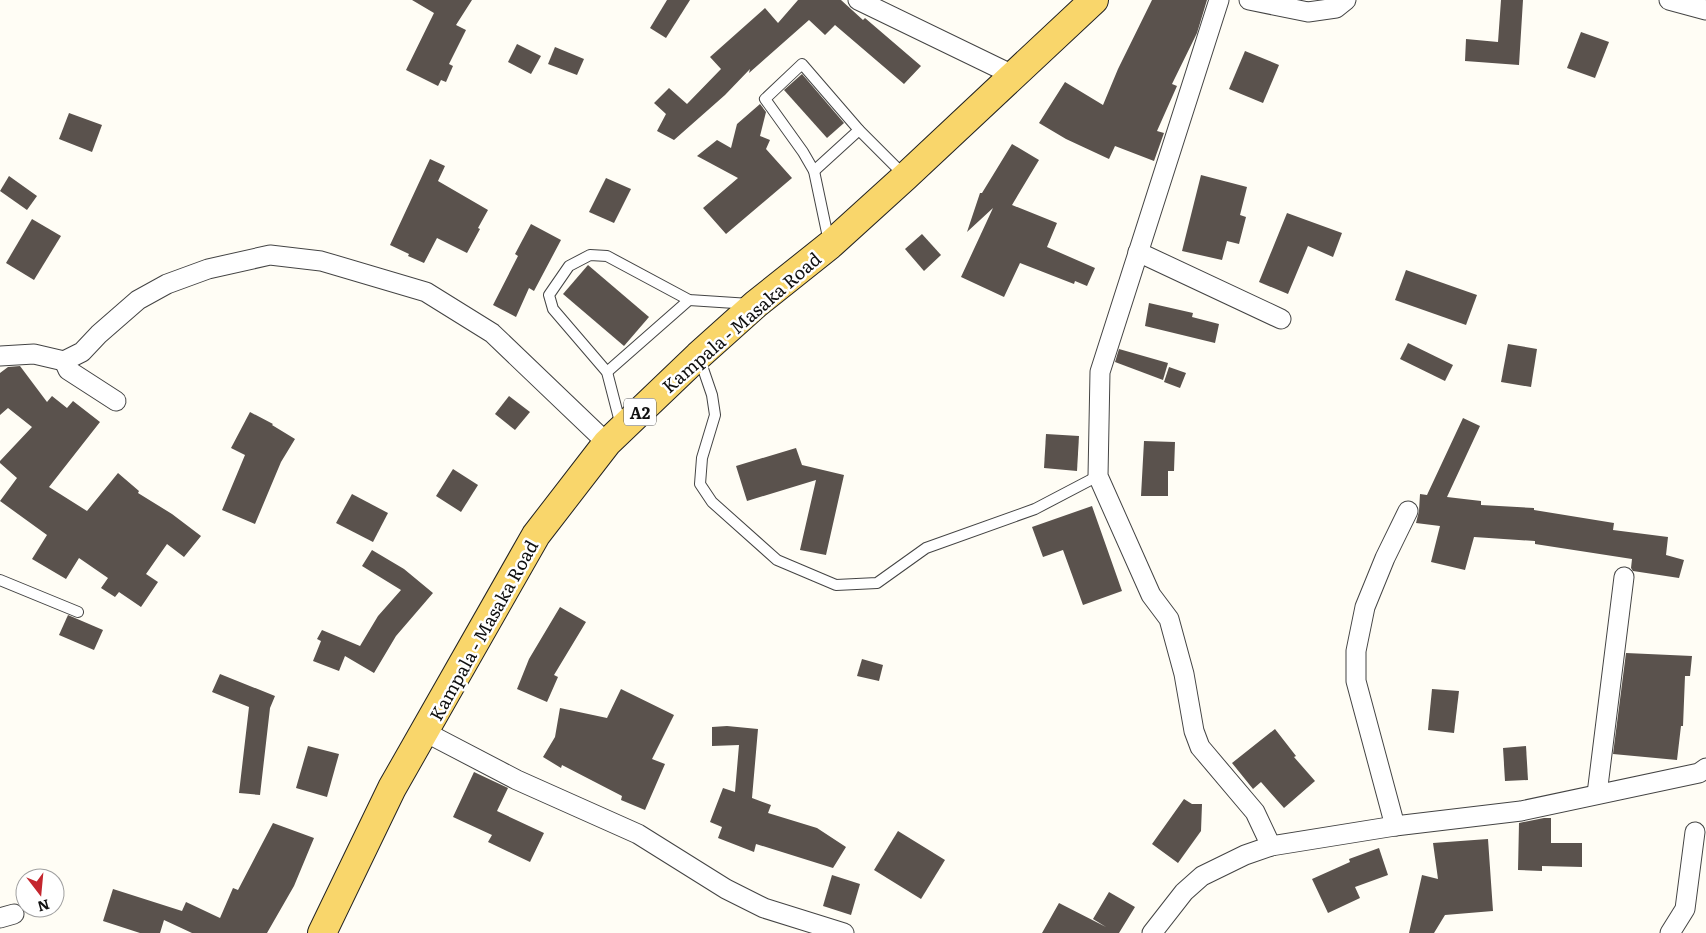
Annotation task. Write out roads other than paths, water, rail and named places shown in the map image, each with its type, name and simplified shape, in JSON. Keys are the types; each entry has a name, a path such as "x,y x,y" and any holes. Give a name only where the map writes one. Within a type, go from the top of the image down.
{"main road":[{"name":"Kampala - Masaka Road","path":"322,933 392,788 426,732 536,535 614,436 756,304 830,245 906,177 1094,0"}],"street":[{"path":"858,0 1015,76"},
{"path":"1219,0 1100,372 1098,476 1151,595 1169,619 1184,674 1194,731 1200,747 1255,812 1271,846"},
{"path":"1249,0 1308,12 1336,8 1346,0"},
{"path":"1669,0 1706,10"},
{"path":"1138,252 1281,319"},
{"path":"0,356 34,354 64,361 82,352 99,334 138,300 167,284 208,269 270,255 321,261 426,292 492,333 614,436"},
{"path":"64,361 68,370 116,401"},
{"path":"1395,826 1356,681 1356,651 1365,607 1385,558 1408,511"},
{"path":"1597,794 1624,577"},
{"path":"426,732 518,780 638,834 726,889 764,908 844,933"},
{"path":"1152,933 1184,892 1202,876 1245,854 1271,846 1395,826 1522,811 1699,773 1706,768"},
{"path":"1670,933 1685,909 1696,832"}],"lane":[{"path":"830,245 814,171 803,152 765,99 802,64 812,73 859,130 906,177"},
{"path":"814,171 859,130"},
{"path":"614,436 607,372 552,309 549,295 568,266 590,255 607,256 689,300 756,304"},
{"path":"607,372 689,300"},
{"path":"698,356 712,395 715,414 702,458 700,484 712,502 777,560 836,584 876,583 926,548 1035,508 1098,476"},
{"path":"0,580 78,612"}]}
